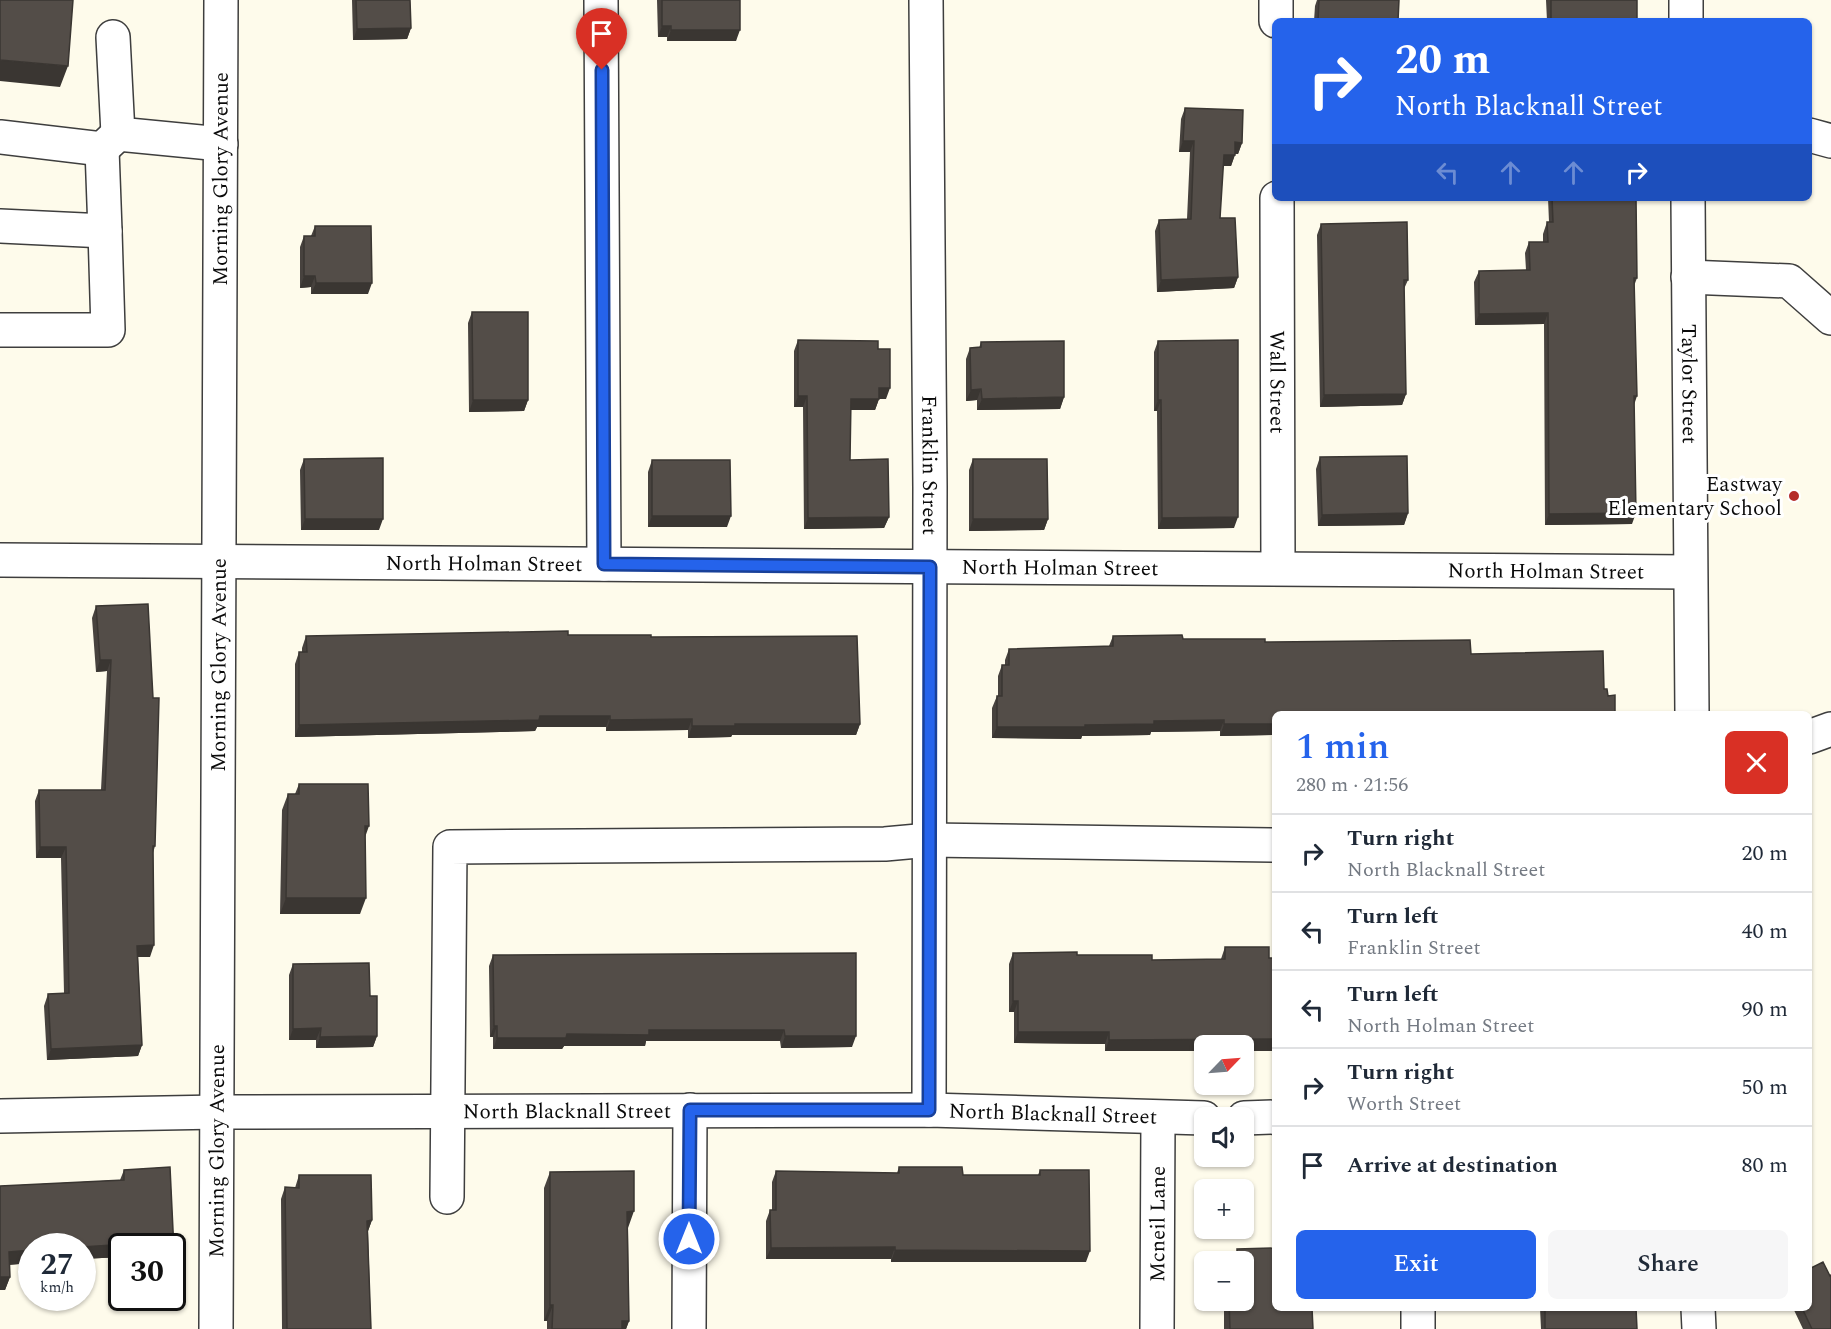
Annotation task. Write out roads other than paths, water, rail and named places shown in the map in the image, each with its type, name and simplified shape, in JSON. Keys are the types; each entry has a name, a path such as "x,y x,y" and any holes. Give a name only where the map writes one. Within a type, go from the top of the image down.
{"street":[{"name":"Morning Glory Avenue","path":"216,1329 219,1112 221,0"},
{"path":"601,0 604,564"},
{"name":"Franklin Street","path":"926,0 930,567 929,1110"},
{"path":"1276,0 1276,18"},
{"path":"1686,0 1686,18"},
{"path":"0,330 108,330 105,231 113,37"},
{"path":"1812,136 1831,141"},
{"path":"0,137 221,144"},
{"name":"Wall Street","path":"1277,201 1278,568"},
{"name":"Taylor Street","path":"1688,201 1692,711"},
{"path":"0,226 105,231"},
{"path":"1688,277 1789,280 1831,318"},
{"name":"North Holman Street","path":"0,560 1690,572"},
{"path":"1812,736 1831,729"},
{"path":"447,1197 450,847 885,844 929,840 1272,845"},
{"path":"689,1329 690,1110"},
{"name":"North Blacknall Street","path":"0,1116 219,1112 929,1110 1194,1118"},
{"name":"Mcneil Lane","path":"1157,1329 1158,1118"},
{"path":"1254,1118 1272,1118"},
{"path":"1418,1311 1418,1329"},
{"path":"1698,1311 1699,1329"}],"place":[{"name":"Eastway Elementary School","path":"1794,496"}]}
